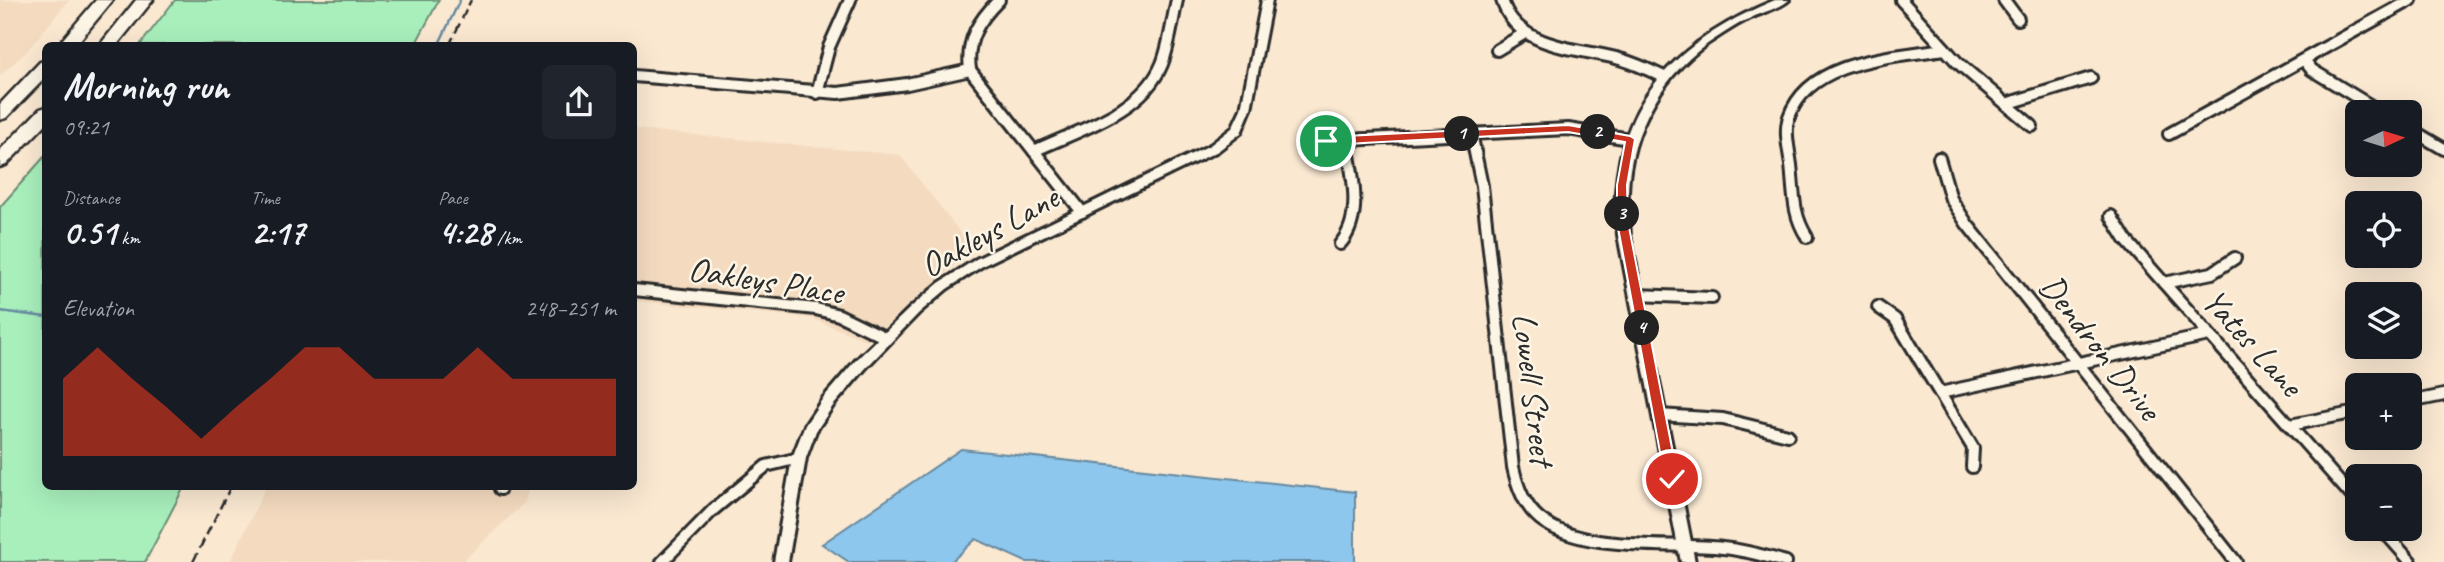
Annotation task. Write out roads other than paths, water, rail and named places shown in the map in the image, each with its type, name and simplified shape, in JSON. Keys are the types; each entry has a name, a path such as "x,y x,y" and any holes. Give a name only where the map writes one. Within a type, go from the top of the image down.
{"highway":[{"path":"68,42 105,0"},
{"path":"110,42 145,0"},
{"path":"0,114 42,70"},
{"path":"0,161 42,117"}],"street":[{"path":"817,93 829,47 850,0"},
{"path":"999,0 973,29 968,61 970,70 1082,212"},
{"path":"1034,151 1122,108 1143,92 1160,66 1177,0"},
{"name":"Oakleys Lane","path":"781,562 799,458 810,429 823,409 886,338 932,294 961,273 1214,148 1237,130 1246,109 1267,0"},
{"path":"1502,0 1508,17 1525,33 1545,41 1623,60 1664,77"},
{"path":"1688,562 1636,295 1622,209 1623,176 1630,139 1645,106 1664,77 1686,55 1716,32 1745,16 1784,0"},
{"path":"1901,0 1944,49 2009,103 2032,126"},
{"path":"2004,0 2018,19"},
{"path":"2169,134 2411,0"},
{"path":"1497,50 1525,33"},
{"path":"1807,237 1796,220 1788,130 1788,118 1800,94 1818,80 1839,70 1944,49"},
{"path":"2305,61 2312,70 2361,100"},
{"path":"637,76 817,93 864,91 970,70"},
{"path":"2009,103 2091,78"},
{"path":"1326,141 1568,129 1630,139"},
{"name":"Lowell Street","path":"1471,134 1482,186 1513,467 1527,505 1541,521 1581,537 1747,549 1786,562"},
{"path":"2432,142 2444,134"},
{"path":"2422,136 2444,149"},
{"path":"1340,244 1347,238 1353,218 1352,178 1346,140"},
{"name":"Dendron Drive","path":"1939,158 1946,188 1958,211 2236,562"},
{"name":"Yates Lane","path":"2111,216 2126,240 2345,488"},
{"path":"2164,283 2215,272 2229,266 2235,258"},
{"name":"Oakleys Place","path":"637,290 816,309 852,320 886,338"},
{"path":"1636,295 1712,298"},
{"path":"1878,307 1895,319 1973,448 1972,467"},
{"path":"1940,393 2209,335"},
{"path":"2422,400 2444,395"},
{"path":"2290,425 2345,414"},
{"path":"1659,415 1723,419 1788,435"},
{"path":"662,562 713,510 766,466 799,458"},
{"path":"2392,541 2411,562"}],"water":[{"path":"961,449 1355,492 1355,562 1026,562 976,539 951,562 849,562 822,544"}],"waterway":[{"path":"440,42 460,0"},
{"path":"0,311 42,316"}],"railway":[{"path":"451,42 471,0"},
{"path":"193,562 229,490"}]}
